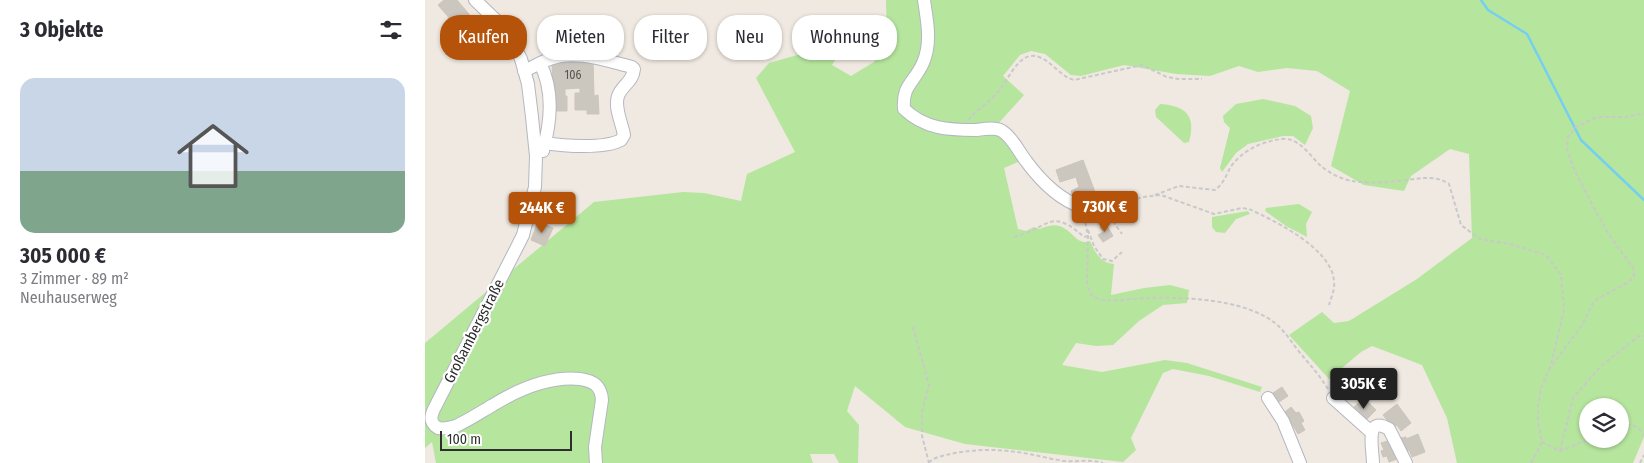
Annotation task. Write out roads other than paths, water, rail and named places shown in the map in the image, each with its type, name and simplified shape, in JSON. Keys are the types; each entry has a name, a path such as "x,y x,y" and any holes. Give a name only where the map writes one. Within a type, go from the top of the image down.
{"street":[{"name":"Großambergstraße","path":"475,0 507,33 517,50 524,71 530,98 536,165 535,187 523,235 434,409 431,418 432,422 438,428 448,428 465,422 511,394 531,386 564,379 588,380 597,385 601,393 595,447 596,463"},
{"path":"924,0 929,30 924,61 905,91 904,109 911,116 931,125 949,130 991,129 1004,132 1027,163 1054,191 1069,203 1082,207"},
{"path":"524,71 559,56 584,56 632,67 634,70 632,79 618,96 618,107 624,135 621,140 613,143 578,146 545,143"},
{"path":"536,165 545,143 550,114 547,81 539,63"},
{"path":"1268,398 1283,421 1300,463"},
{"path":"1333,398 1371,432 1373,463"},
{"path":"1371,432 1378,426 1384,426 1389,429 1406,463"}],"waterway":[{"path":"1481,0 1488,10 1527,34 1581,140 1644,200"}]}
